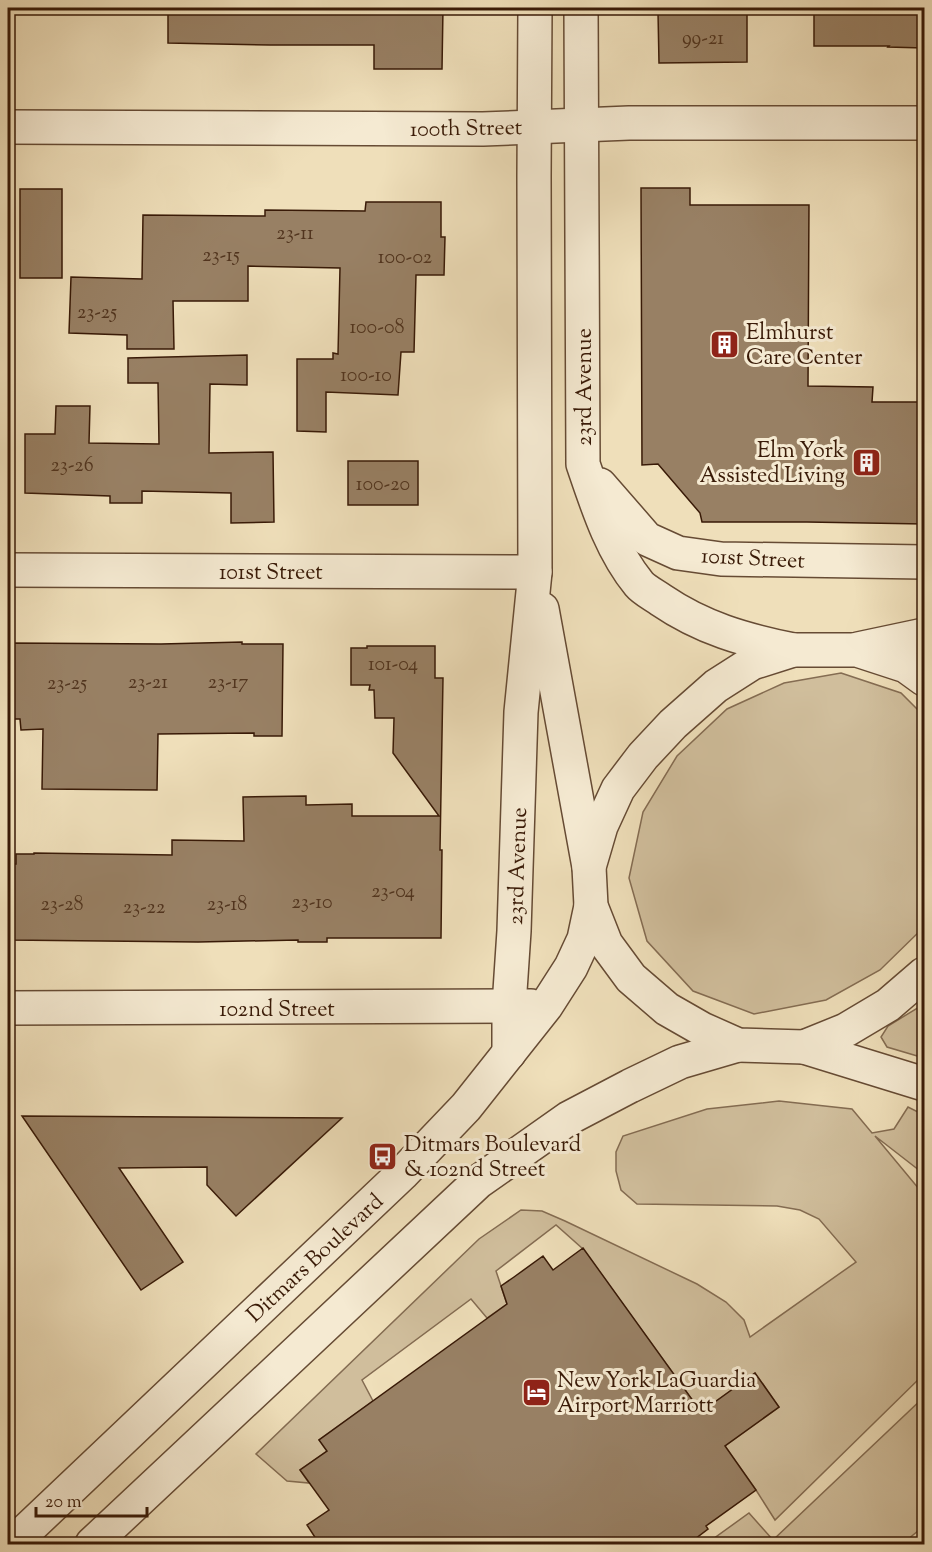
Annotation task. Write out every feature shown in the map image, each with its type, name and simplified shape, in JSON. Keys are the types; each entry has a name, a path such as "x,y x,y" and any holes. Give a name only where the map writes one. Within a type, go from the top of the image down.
{"street":[{"name":"23rd Avenue","path":"509,1053 521,712 535,572 535,8"},
{"name":"23rd Avenue","path":"581,8 583,464 619,555 640,586 676,610 711,628 750,641 793,650"},
{"name":"100th Street","path":"8,127 483,129 639,123 924,123"},
{"name":"101st Street","path":"583,464 647,539 678,552 721,559 924,561"},
{"name":"101st Street","path":"8,570 535,572"},
{"name":"23rd Avenue","path":"535,572 589,867"},
{"path":"738,1045 702,1029 667,1009 631,978 606,944 591,906 589,867 601,826 618,789 643,756 673,724 716,686 752,663 793,650 856,650 924,635"},
{"path":"856,650 906,666 924,679"},
{"name":"Ditmars Boulevard","path":"12,1545 402,1174 466,1107 546,1006 571,967 584,939 591,906"},
{"path":"804,1047 846,1030 888,1005 924,974"},
{"name":"102nd Street","path":"8,1008 546,1006"},
{"path":"92,1545 478,1182 569,1118 680,1062 738,1045 804,1047 924,1084"}],"shaded area":[{"path":"841,673 901,693 924,716 924,927 880,970 826,1000 754,1014 693,991 647,941 629,878 643,812 677,756 727,709 784,683"},
{"path":"924,1004 924,1058 887,1047 881,1037 888,1026"},
{"path":"779,1101 852,1109 872,1133 894,1129 908,1107 924,1115 924,1174 875,1136 924,1195 924,1374 775,1520 725,1446 779,1407 755,1373 701,1412 583,1249 556,1225 496,1271 507,1304 487,1318 471,1299 362,1380 373,1401 319,1440 327,1451 300,1470 309,1483 287,1481 256,1454 479,1239 521,1210 542,1211 697,1284 726,1302 744,1320 750,1337 856,1262 819,1219 800,1210 777,1206 637,1204 621,1190 616,1171 616,1152 623,1136 707,1109"},
{"path":"924,1397 924,1526 902,1544 706,1544 749,1513 773,1540"}],"building":[{"path":"168,8 443,8 442,69 374,69 374,45 168,43"},
{"path":"814,8 924,8 924,48 814,46"},
{"path":"747,11 747,62 659,63 658,12"},
{"name":"Elmhurst Care Center","path":"641,188 690,188 690,205 809,205 808,386 873,387 872,402 924,402 924,524 702,522 700,513 658,464 642,465"},
{"path":"20,189 62,189 62,278 20,278"},
{"path":"366,202 441,202 441,237 445,237 444,275 416,275 414,352 401,352 398,395 326,392 326,432 297,431 297,359 333,359 333,353 338,354 340,268 248,266 248,301 173,301 174,349 127,349 127,335 69,333 71,277 142,279 143,215 265,216 265,210 365,211"},
{"path":"247,355 247,385 210,384 209,453 273,452 274,522 231,523 231,493 142,491 142,503 110,503 110,496 25,493 25,434 55,434 56,406 90,406 89,443 159,444 158,383 128,383 128,358"},
{"path":"348,461 418,461 418,505 348,505"},
{"path":"242,642 242,644 283,644 282,736 254,736 254,733 158,734 157,790 42,789 43,729 21,730 20,719 12,719 11,643"},
{"path":"367,646 435,646 435,678 443,678 441,938 327,938 327,942 298,942 298,940 198,942 8,940 8,864 16,864 16,854 172,855 172,840 244,841 243,797 306,796 306,805 352,804 352,816 439,816 393,753 394,718 375,718 374,690 369,690 370,685 351,685 351,648 367,648"},
{"path":"22,1116 342,1118 236,1216 207,1185 207,1167 119,1168 183,1262 141,1290"},
{"name":"New York LaGuardia Airport Marriott","path":"583,1248 701,1412 755,1373 779,1407 725,1446 756,1490 706,1526 708,1529 687,1545 320,1545 307,1525 329,1510 300,1470 327,1451 319,1440 507,1304 501,1286 543,1256 553,1270"}],"place":[{"name":"Elmhurst Care Center","path":"725,344"},
{"name":"Elm York Assisted Living","path":"866,462"},
{"name":"Ditmars Boulevard & 102nd Street","path":"383,1156"},
{"name":"New York LaGuardia Airport Marriott","path":"536,1392"}]}
